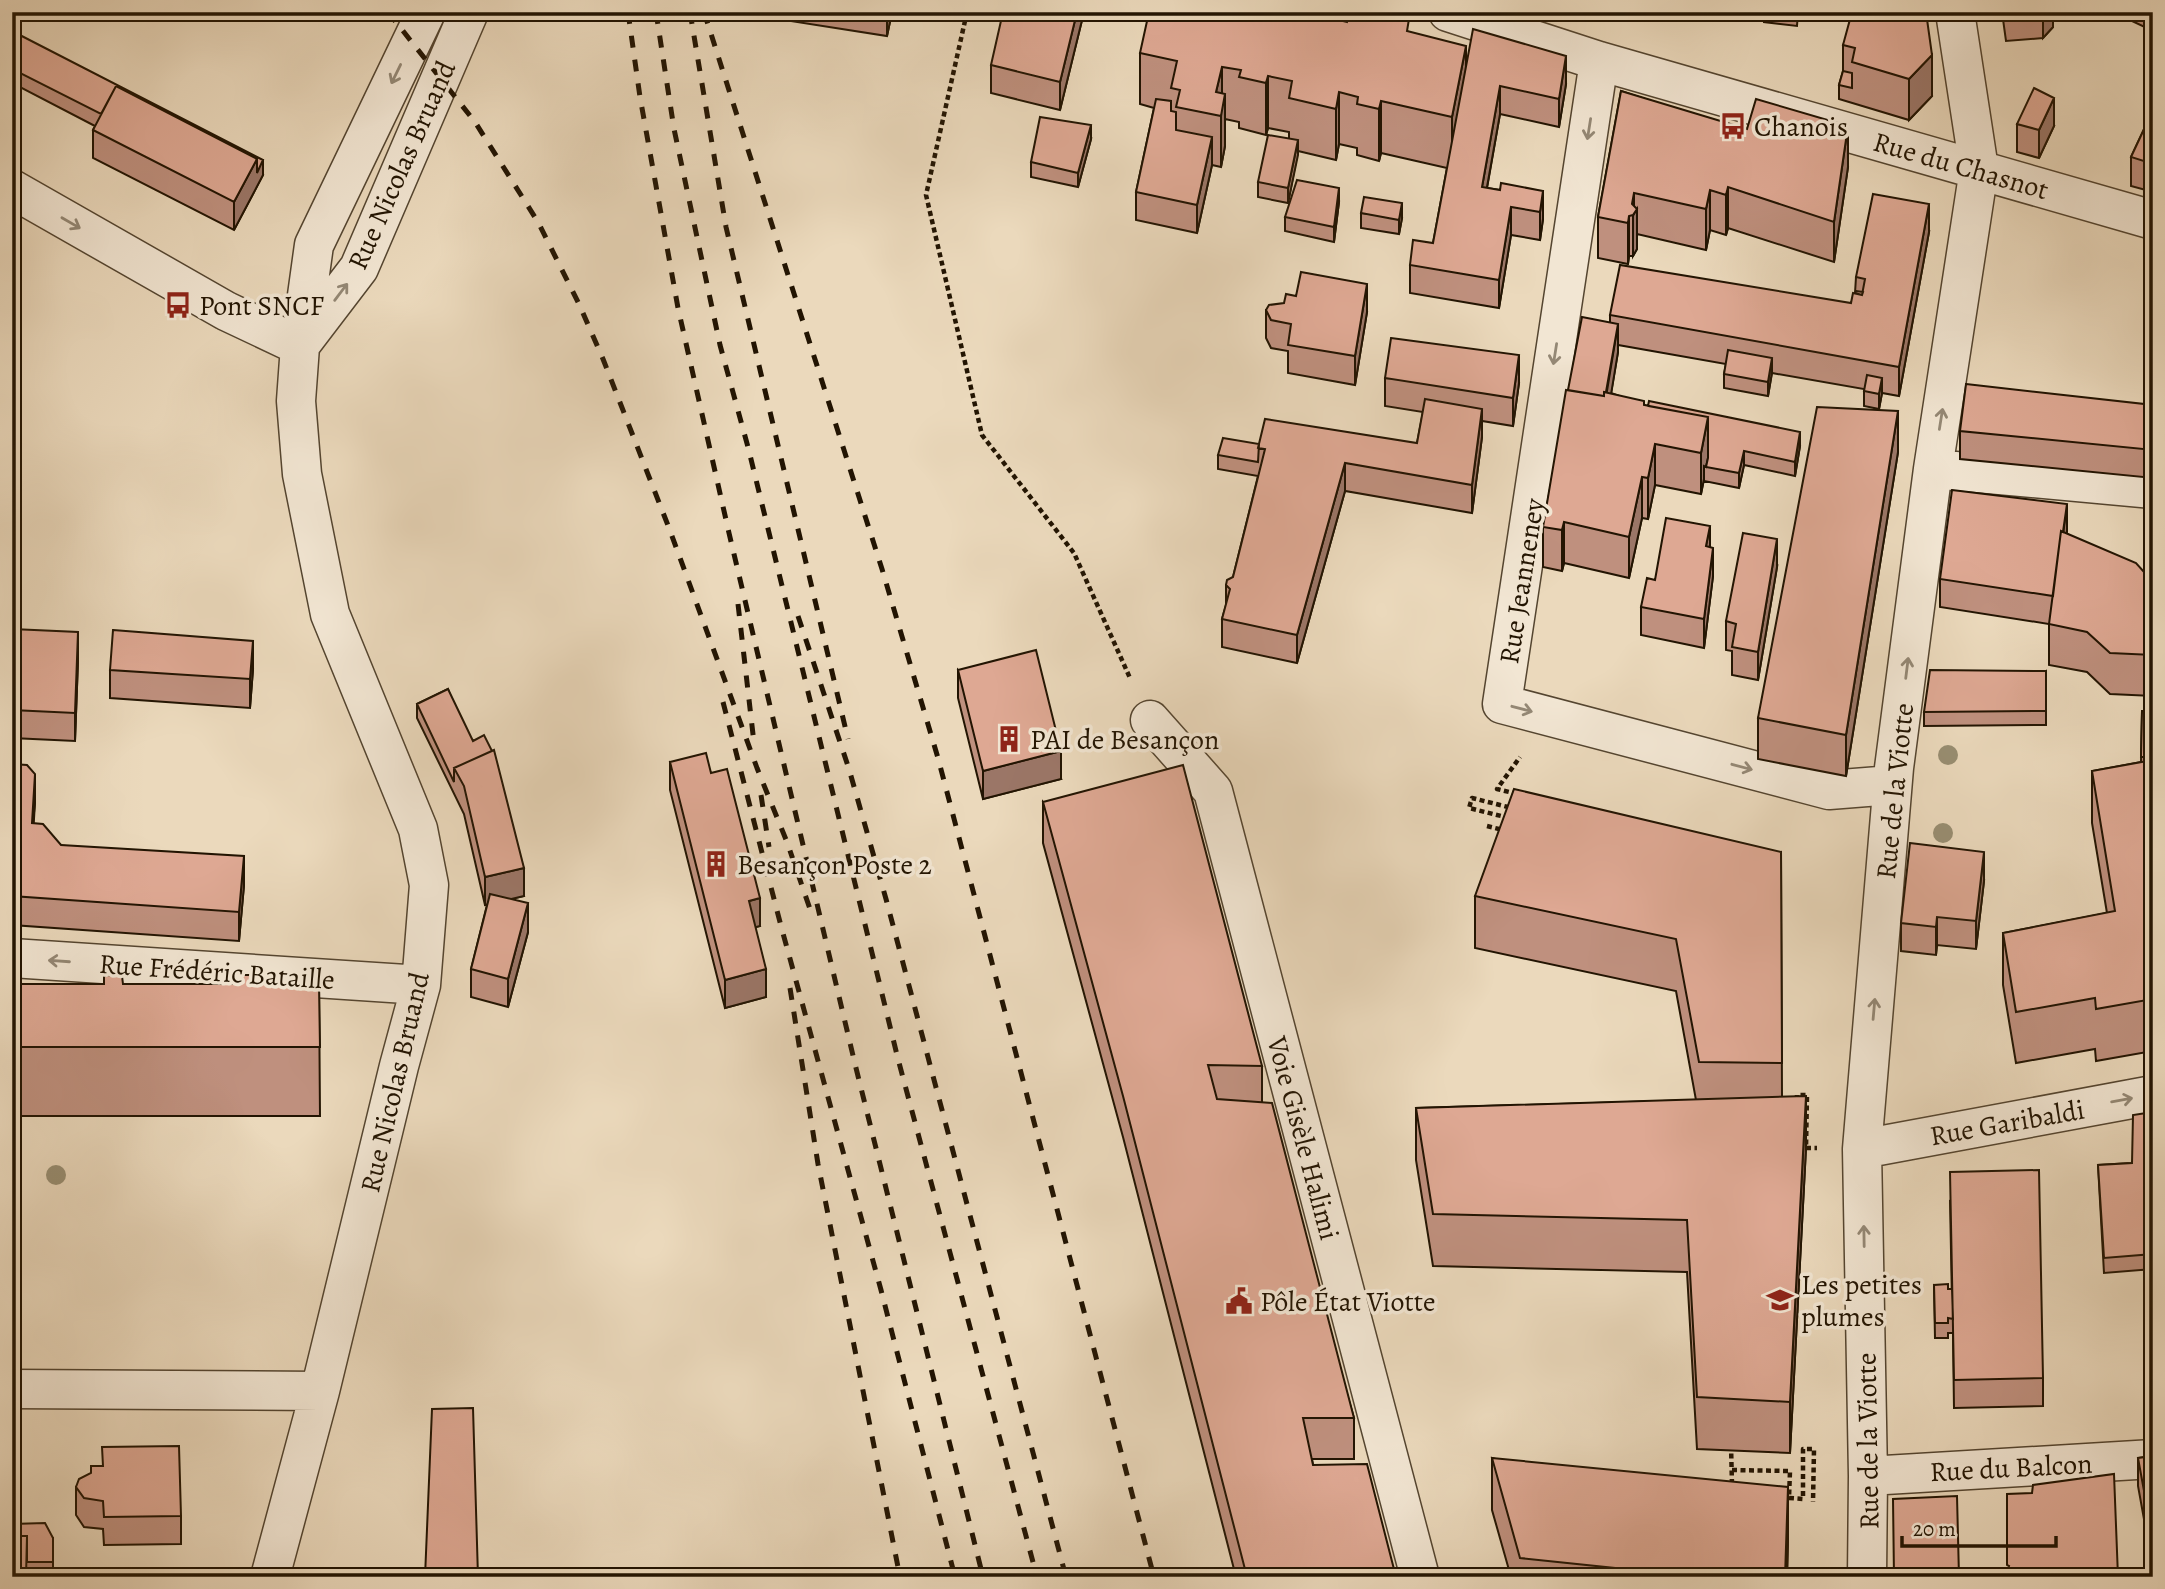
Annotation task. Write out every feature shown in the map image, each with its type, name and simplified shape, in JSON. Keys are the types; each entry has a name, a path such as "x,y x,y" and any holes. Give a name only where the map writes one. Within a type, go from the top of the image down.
{"street":[{"name":"Rue Nicolas Bruand","path":"270,1577 320,1391 421,985 429,885 418,829 330,614 302,474 296,401 300,346 314,246 426,12"},
{"name":"Rue Nicolas Bruand","path":"300,346 359,268 469,12"},
{"name":"Rue du Chasnot","path":"1448,12 1599,61 2153,220"},
{"name":"Rue de la Viotte","path":"1867,1577 1868,1476 1862,1149 1892,785 1933,469 1979,169 1955,12"},
{"name":"Rue Jeanneney","path":"1599,61 1502,704 1829,790 1892,785"},
{"path":"12,189 226,311 300,346"},
{"path":"1933,469 2153,489"},
{"name":"Voie Gisèle Halimi","path":"1150,720 1213,791 1420,1577"},
{"name":"Rue Frédéric Bataille","path":"12,958 421,985"},
{"name":"Rue Garibaldi","path":"1862,1149 2153,1095"},
{"path":"12,1389 320,1391"},
{"name":"Rue du Balcon","path":"1868,1476 2153,1459"}],"path":[{"path":"967,12 926,195 982,435 1074,553 1150,720"},
{"path":"1497,789 1527,796"},
{"path":"1517,820 1469,808 1472,798 1523,811"},
{"path":"1487,826 1506,831"},
{"path":"1797,1108 1797,1095 1807,1095 1806,1148"},
{"path":"1731,1442 1732,1497"},
{"path":"1732,1470 1790,1471 1790,1498 1802,1499 1803,1449 1814,1449 1812,1502"}],"building":[{"path":"1003,12 1077,12 1060,82 991,65"},
{"path":"1149,12 1336,12 1335,19 1347,22 1349,12 1380,12 1409,19 1407,31 1466,46 1452,117 1381,101 1379,109 1357,104 1358,97 1339,92 1336,109 1289,98 1292,81 1268,76 1266,83 1239,77 1241,70 1222,67 1216,92 1225,94 1221,116 1176,107 1180,90 1171,88 1177,61 1140,53"},
{"path":"1852,12 1926,12 1932,55 1909,79 1852,62 1855,48 1843,45"},
{"path":"1473,29 1566,56 1559,99 1500,86 1482,187 1500,190 1501,183 1543,191 1540,212 1511,207 1499,280 1410,265 1413,240 1433,243"},
{"path":"12,31 263,160 257,173 257,159 116,86 101,114 12,69"},
{"path":"1843,71 1852,73 1852,88 1839,85"},
{"path":"116,86 257,159 234,202 93,130"},
{"path":"2034,88 2054,98 2039,130 2017,124"},
{"path":"1621,91 1747,129 1756,99 1848,126 1834,222 1728,187 1726,195 1710,190 1706,209 1634,193 1632,204 1637,209 1629,216 1628,223 1598,217"},
{"path":"1156,99 1171,101 1171,111 1176,112 1176,130 1212,137 1197,205 1136,192"},
{"path":"2153,110 2153,164 2131,157"},
{"path":"1040,117 1091,125 1078,173 1031,162"},
{"path":"1268,135 1298,140 1288,188 1258,182"},
{"path":"1297,180 1339,188 1334,227 1285,217"},
{"path":"1873,194 1929,204 1899,367 1610,315 1620,265 1851,303 1853,293 1862,295 1865,279 1856,277"},
{"path":"1364,197 1402,203 1399,220 1361,213"},
{"path":"1301,272 1367,284 1355,356 1288,345 1291,324 1271,320 1266,310 1269,305 1284,303 1286,294 1296,296"},
{"path":"1582,317 1618,324 1604,396 1568,390"},
{"path":"1391,338 1519,355 1513,398 1385,378"},
{"path":"1728,350 1772,358 1768,382 1724,374"},
{"path":"1867,375 1882,378 1879,394 1864,391"},
{"path":"1966,384 2153,405 2153,450 1960,431"},
{"path":"1566,390 1604,396 1604,392 1644,401 1644,405 1708,417 1701,453 1655,444 1648,478 1642,477 1629,537 1564,522 1562,530 1543,527"},
{"path":"1425,399 1482,409 1472,485 1345,463 1297,635 1222,619 1230,589 1226,585 1227,580 1233,577 1265,449 1258,448 1265,419 1417,443"},
{"path":"1649,401 1800,432 1795,462 1744,451 1739,473 1706,467 1708,417 1648,406"},
{"path":"1817,407 1898,411 1846,735 1758,718"},
{"path":"1223,438 1259,444 1258,462 1218,455"},
{"path":"1952,490 2067,504 2053,596 1940,579"},
{"path":"1666,518 1710,526 1706,546 1713,548 1704,619 1641,607 1647,578 1655,580"},
{"path":"2061,531 2136,563 2153,582 2153,655 2110,653 2087,632 2049,624"},
{"path":"1743,533 1777,539 1758,652 1732,647 1736,624 1726,621"},
{"path":"12,629 78,632 75,713 12,710"},
{"path":"113,630 253,641 250,679 110,670"},
{"name":"PAI de Besançon","path":"1036,650 1061,751 983,771 958,670"},
{"path":"1930,670 2046,671 2046,711 1924,712"},
{"path":"448,689 473,741 484,735 492,751 454,768 454,782 417,704"},
{"path":"2142,711 2153,711 2153,757 2141,757"},
{"path":"494,750 524,868 485,877 464,786 454,768"},
{"name":"Besançon Poste 2","path":"706,753 711,773 727,769 760,898 749,901 766,969 725,980 670,762"},
{"path":"2153,760 2153,999 2096,1009 2095,998 2016,1012 2003,933 2115,911 2092,771"},
{"path":"12,764 27,765 35,774 32,823 43,824 61,845 244,856 239,912 12,896"},
{"name":"Pôle État Viotte","path":"1183,765 1262,1066 1208,1065 1217,1099 1272,1103 1354,1418 1303,1418 1313,1465 1367,1464 1396,1577 1247,1577 1123,1096 1043,802"},
{"path":"1514,789 1781,852 1782,1063 1699,1062 1676,939 1475,896"},
{"path":"1910,843 1984,852 1976,921 1937,917 1936,927 1901,923"},
{"path":"490,894 528,903 508,979 471,969"},
{"path":"104,975 122,976 123,984 241,984 241,975 256,975 256,984 319,984 320,1047 12,1047 12,984 104,984"},
{"path":"1806,1096 1790,1402 1697,1397 1687,1220 1433,1214 1416,1108"},
{"path":"2153,1112 2153,1254 2104,1258 2098,1165 2132,1163 2133,1115"},
{"path":"2039,1170 2043,1378 1954,1380 1950,1172"},
{"path":"1948,1284 1948,1289 1952,1289 1953,1319 1948,1318 1948,1323 1935,1323 1934,1285"},
{"path":"473,1408 478,1577 425,1577 432,1409"},
{"path":"179,1446 181,1516 104,1517 103,1501 84,1498 76,1487 79,1479 91,1473 91,1466 103,1466 102,1447"},
{"path":"2153,1456 2153,1540 2138,1458"},
{"path":"1492,1458 1788,1487 1785,1577 1682,1577 1520,1558"},
{"path":"2114,1474 2118,1577 2005,1577 2009,1566 2007,1494 2032,1493 2033,1485"},
{"path":"1957,1496 1959,1577 1894,1577 1893,1499"},
{"path":"45,1523 53,1538 53,1562 27,1562 27,1536 12,1536 12,1524"},
{"path":"12,1536 27,1536 26,1577 12,1577"}],"railway":[{"path":"388,12 475,122 538,222 579,304 669,528 810,909"},
{"path":"628,12 640,97 678,308 729,533 855,1064 983,1577"},
{"path":"656,12 674,129 720,345 748,447 898,1059 1037,1577"},
{"path":"690,12 726,227 848,739"},
{"path":"704,12 882,569 938,758 1154,1577"},
{"path":"738,604 754,743"},
{"path":"798,616 849,769 886,899 1066,1577"},
{"path":"723,702 955,1577"},
{"path":"761,795 769,847"},
{"path":"790,988 818,1164 900,1577"}],"place":[{"name":"Chanois","path":"1733,126"},
{"name":"Pont SNCF","path":"178,305"},
{"name":"PAI de Besançon","path":"1009,739"},
{"name":"Besançon Poste 2","path":"716,864"},
{"name":"Les petites plumes","path":"1780,1300"},
{"name":"Pôle État Viotte","path":"1239,1301"}]}
